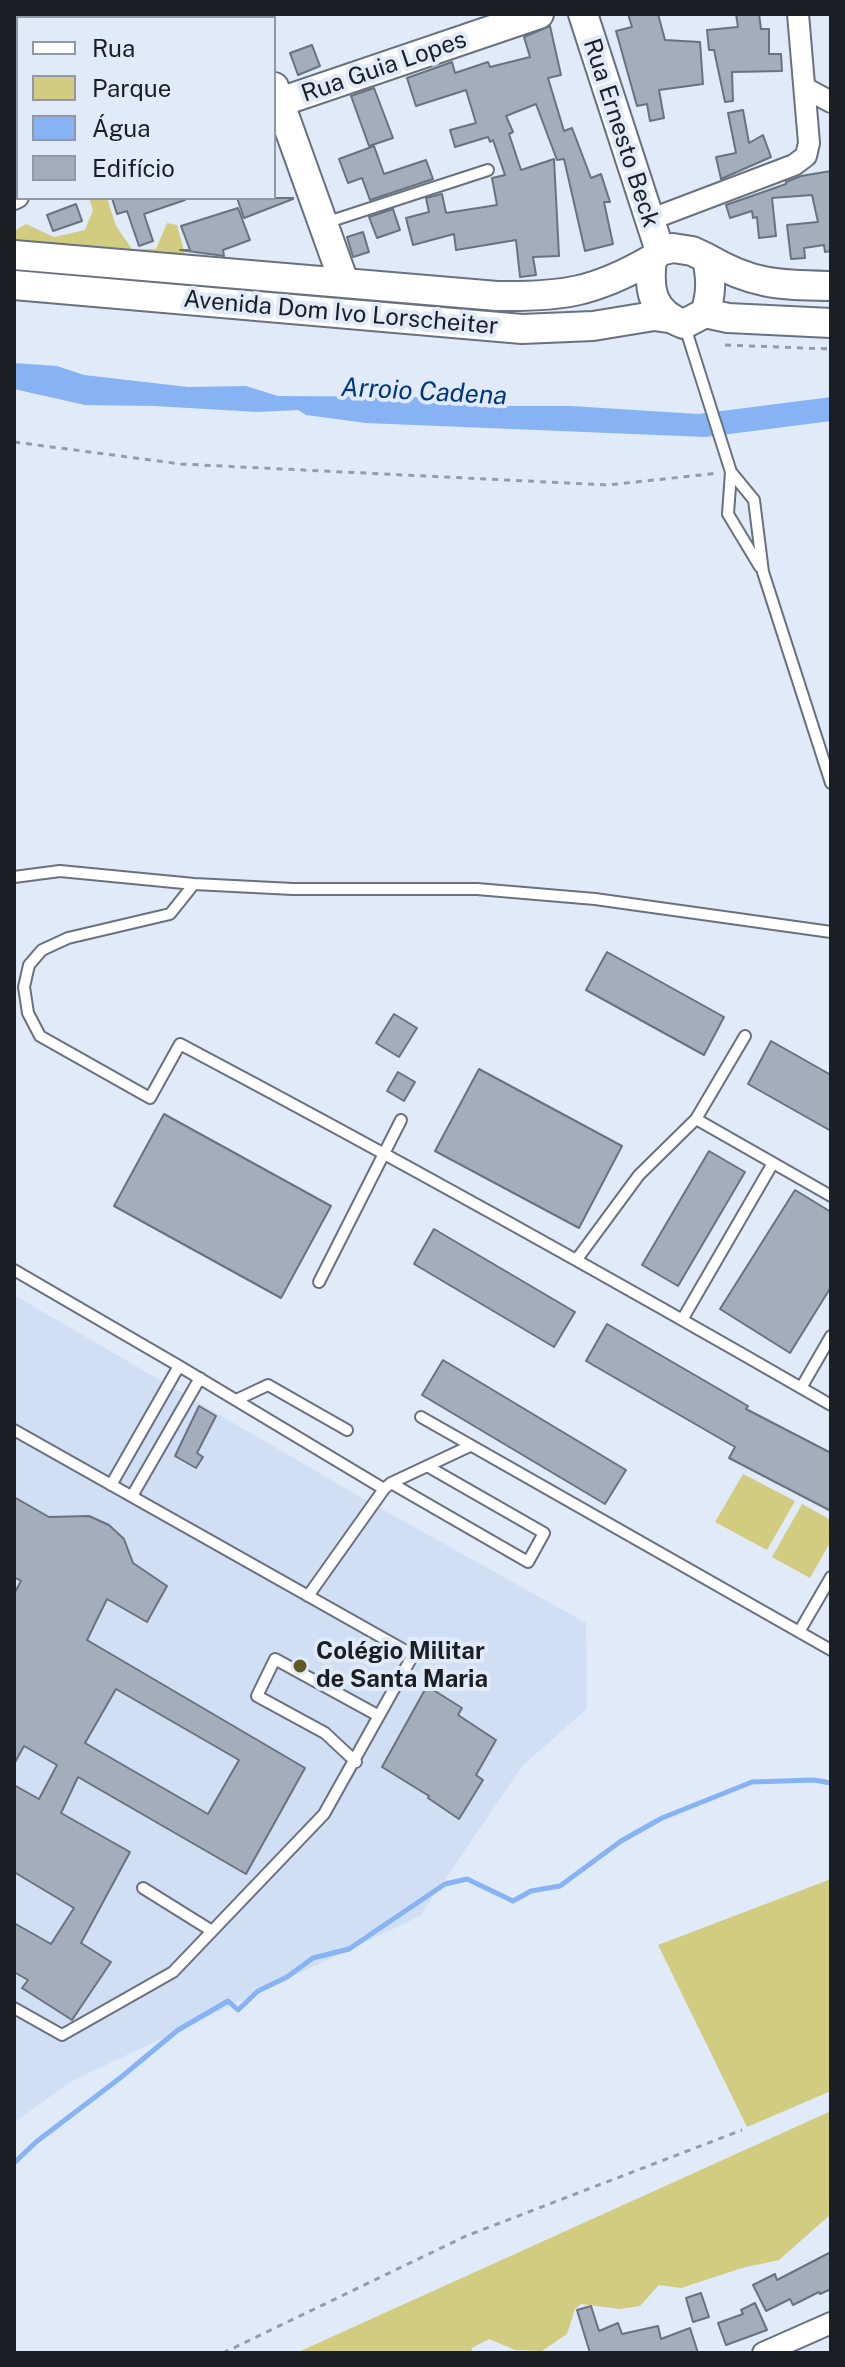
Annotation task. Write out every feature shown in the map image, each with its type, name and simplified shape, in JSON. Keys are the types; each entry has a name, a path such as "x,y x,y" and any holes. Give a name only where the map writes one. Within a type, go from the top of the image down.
{"main road":[{"name":"Rua Guia Lopes","path":"276,98 539,14"},
{"name":"Rua Ernesto Beck","path":"583,14 649,220 656,255"},
{"path":"276,98 344,282"},
{"path":"707,258 711,277 710,297 685,318 656,303 650,279 656,255 673,248 692,251 707,258 733,273 752,281 831,286"},
{"name":"Avenida Dom Ivo Lorscheiter","path":"14,255 497,296 544,297 575,293 601,284 656,255"},
{"name":"Avenida Dom Ivo Lorscheiter","path":"14,285 522,329 593,326 654,316 831,323"}],"street":[{"path":"649,220 794,165 806,156 809,143 798,14"},
{"path":"805,88 831,102"},
{"path":"763,2353 831,2323"}],"lane":[{"path":"323,224 488,170"},
{"path":"685,318 731,472 728,514 763,572"},
{"path":"731,472 754,500 763,572 831,783"},
{"path":"14,877 60,871 194,884 293,889 477,889 595,899 831,932"},
{"path":"194,884 170,914 68,938 42,950 29,965 24,987 28,1013 40,1036 150,1098 180,1044 385,1152 831,1405"},
{"path":"577,1259 639,1175 696,1119 745,1036"},
{"path":"696,1119 831,1196"},
{"path":"319,1282 401,1120"},
{"path":"682,1320 773,1163"},
{"path":"14,1270 387,1486 528,1562 544,1533 427,1466"},
{"path":"801,1388 831,1336"},
{"path":"111,1485 179,1366"},
{"path":"132,1496 200,1378"},
{"path":"236,1400 268,1385 347,1430"},
{"path":"421,1417 831,1650"},
{"path":"14,1430 413,1655 356,1762 324,1814 173,1972 62,2035 14,2008"},
{"path":"308,1596 387,1486 470,1446"},
{"path":"799,1632 831,1577"},
{"path":"356,1762 325,1733 257,1696 275,1659 379,1716"},
{"path":"143,1888 212,1931"}],"path":[{"path":"725,345 831,349"},
{"path":"14,442 181,464 592,484 731,472"},
{"path":"223,2353 466,2236 742,2130"}],"shaded area":[{"name":"Colégio Militar de Santa Maria","path":"14,1295 364,1499 586,1623 587,1709 523,1765 420,1916 70,2082 14,2123"}],"green space":[{"path":"90,200 108,200 116,226 132,249 156,249 167,223 177,225 185,254 14,240 14,231 26,224 54,237 85,230 93,210"},
{"path":"743,1474 795,1501 767,1550 715,1522"},
{"path":"802,1504 831,1520 831,1541 810,1578 772,1557"},
{"path":"831,1879 831,2091 747,2127 658,1945"},
{"path":"831,2111 831,2214 779,2260 742,2268 681,2288 659,2285 640,2306 619,2309 581,2304 575,2309 567,2334 542,2351 515,2350 489,2339 472,2348 471,2353 296,2353"}],"water":[{"name":"Arroio Cadena","path":"14,363 57,366 84,375 188,387 246,386 278,396 421,397 487,406 571,406 698,414 831,397 831,421 706,437 366,423 306,415 298,410 258,412 85,405 14,389"}],"building":[{"path":"628,14 658,14 665,40 700,42 703,84 659,90 664,118 650,121 647,104 637,106 616,31 632,27"},
{"path":"736,14 759,14 761,29 769,29 769,54 781,54 782,71 732,72 733,101 725,102 714,50 709,50 707,30 738,27"},
{"path":"550,26 561,75 548,78 564,131 572,128 591,178 601,174 610,202 604,202 613,244 585,251 564,159 557,160 536,104 506,116 513,132 509,134 521,170 554,159 559,256 533,257 536,275 520,277 516,240 456,250 454,234 413,245 406,218 429,212 426,198 442,194 446,213 497,205 492,178 505,175 493,140 490,142 488,137 455,147 450,130 476,123 466,90 416,106 407,78 452,62 455,73 488,62 490,67 530,57 524,37"},
{"path":"312,45 320,66 298,75 290,53"},
{"path":"374,88 393,138 369,146 351,96"},
{"path":"743,110 749,143 763,135 771,157 721,179 716,157 736,153 728,113"},
{"path":"374,146 384,174 426,160 433,179 370,200 362,178 348,183 339,159"},
{"path":"831,171 831,251 825,252 824,245 804,248 805,258 791,259 787,225 818,222 812,195 772,198 776,236 759,238 757,217 753,218 752,211 730,218 726,205 801,176"},
{"path":"293,198 293,199 244,218 238,200"},
{"path":"113,200 185,200 144,214 153,241 139,246 127,211 117,214"},
{"path":"76,204 82,221 53,231 47,215"},
{"path":"238,208 250,240 223,250 224,256 180,250 190,250 181,226"},
{"path":"393,209 400,230 377,238 369,217"},
{"path":"363,232 369,252 353,257 347,237"},
{"path":"607,952 724,1017 704,1055 586,990"},
{"path":"394,1014 417,1028 399,1057 376,1043"},
{"path":"771,1041 831,1075 831,1131 748,1084"},
{"path":"479,1069 622,1146 579,1228 435,1151"},
{"path":"398,1072 415,1082 404,1101 387,1091"},
{"path":"164,1114 331,1206 281,1298 114,1206"},
{"path":"709,1151 745,1172 678,1286 642,1265"},
{"path":"795,1190 831,1212 831,1287 790,1353 720,1309"},
{"path":"434,1229 575,1312 554,1347 414,1264"},
{"path":"607,1324 748,1406 746,1409 831,1453 831,1511 729,1458 735,1447 586,1361"},
{"path":"443,1360 626,1470 605,1504 422,1395"},
{"path":"199,1406 216,1416 197,1453 203,1457 196,1468 175,1456"},
{"path":"14,1497 49,1517 89,1516 109,1525 124,1539 133,1563 167,1586 147,1622 107,1599 87,1640 305,1768 246,1874 78,1777 61,1813 130,1852 81,1943 111,1962 72,2020 22,1988 28,1980 14,1972 14,1923 51,1944 74,1908 14,1872 14,1785 39,1799 57,1765 24,1746 14,1764 14,1594 21,1581 14,1577","holes":["116,1689 239,1760 208,1814 85,1743"]},
{"path":"427,1686 462,1708 458,1715 496,1740 476,1775 483,1780 459,1819 382,1767"},
{"path":"831,2252 831,2289 793,2305 790,2299 766,2311 753,2285 775,2274 777,2280"},
{"path":"701,2293 709,2317 693,2322 686,2298"},
{"path":"755,2303 767,2330 726,2345 718,2323 743,2314 741,2310"},
{"path":"591,2306 599,2331 618,2323 622,2334 658,2326 661,2339 690,2328 698,2353 590,2353 577,2310"}],"waterway":[{"path":"14,2163 36,2142 178,2030 228,2001 238,2010 258,1991 287,1977 313,1958 349,1949 445,1884 467,1879 513,1901 531,1891 560,1886 621,1841 662,1818 752,1782 814,1780 831,1783"}],"place":[{"name":"Colégio Militar de Santa Maria","path":"300,1666"}]}
